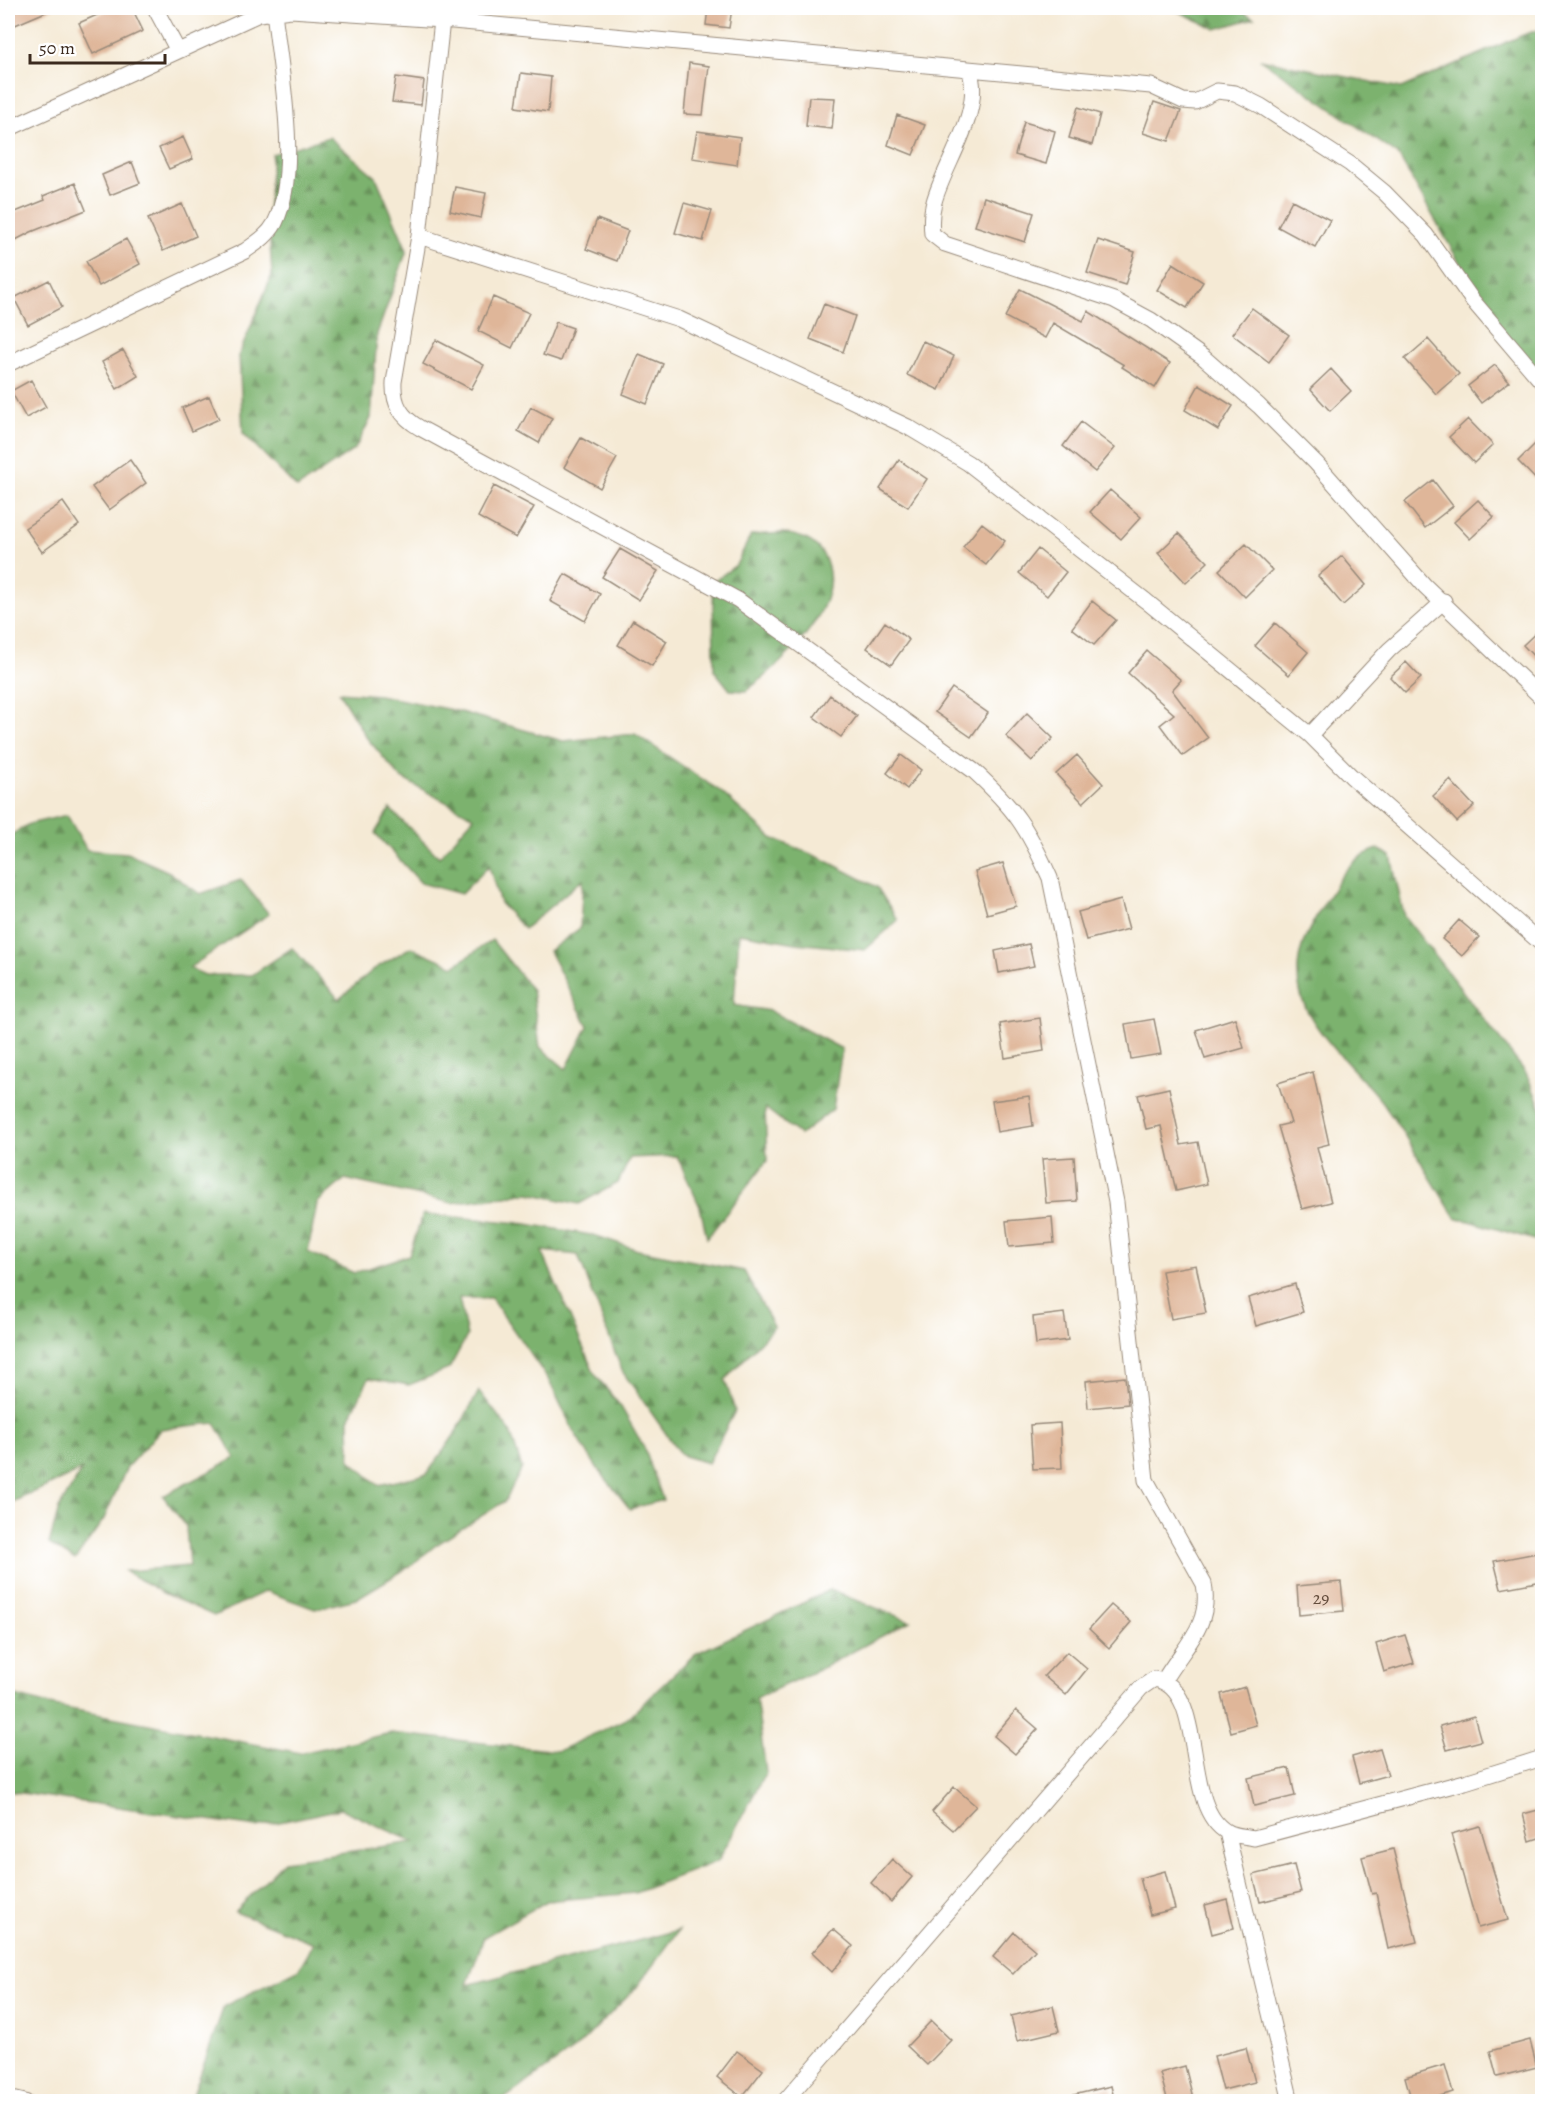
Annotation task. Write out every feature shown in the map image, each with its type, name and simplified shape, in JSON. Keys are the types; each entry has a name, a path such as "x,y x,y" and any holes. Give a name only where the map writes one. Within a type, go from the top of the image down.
{"street":[{"path":"155,8 178,51"},
{"path":"8,364 245,251 264,238 274,225 283,200 287,162 286,124 274,11"},
{"path":"8,129 259,14 274,11 442,20 1151,86 1183,101 1195,102 1217,91 1235,93 1261,106 1350,164 1409,216 1473,301 1542,382"},
{"path":"442,20 419,236 394,382 396,401 403,416 420,428 738,600 974,771 1017,814 1029,832 1050,878 1060,918 1116,1202 1146,1480 1204,1584 1207,1602 1204,1618 1177,1656 1164,1680"},
{"path":"969,70 973,92 968,114 934,202 932,234 945,244 1114,300 1151,321 1194,351 1259,406 1316,463 1425,586 1444,601 1542,698"},
{"path":"419,236 679,319 921,433 981,472 1310,735 1351,776 1542,944"},
{"path":"1310,735 1381,658 1444,601"},
{"path":"784,2102 1141,1688 1154,1679 1164,1680 1182,1699 1207,1814 1227,1832 1254,1838 1542,1758"},
{"path":"1227,1832 1291,2102"},
{"path":"8,2098 25,2102"}],"green space":[{"path":"1171,8 1235,8 1254,18 1216,29"},
{"path":"1542,29 1542,377 1494,323 1398,155 1260,59 1401,88"},
{"path":"329,137 376,177 407,250 377,334 371,418 355,449 297,488 243,433 239,355 272,275 268,213 272,154"},
{"path":"784,533 812,542 822,552 828,567 829,585 825,602 804,637 774,668 746,691 730,690 714,670 713,582 736,565 751,535"},
{"path":"339,692 379,695 457,711 563,741 635,734 720,791 772,838 823,859 877,887 898,920 865,950 796,943 739,933 734,1005 770,1011 842,1049 833,1109 800,1135 765,1108 767,1161 707,1238 700,1207 677,1156 630,1158 618,1183 579,1204 529,1193 452,1203 345,1179 317,1203 308,1252 354,1273 409,1255 423,1214 521,1223 597,1236 638,1250 744,1271 774,1327 725,1380 735,1411 708,1463 681,1455 622,1371 578,1255 542,1251 594,1373 621,1407 644,1447 663,1500 630,1509 598,1469 575,1434 548,1379 491,1298 459,1298 467,1336 449,1369 409,1385 369,1378 349,1419 350,1460 378,1485 427,1474 455,1434 479,1391 510,1431 522,1468 505,1501 436,1545 409,1567 356,1599 315,1609 266,1591 214,1616 163,1593 125,1571 189,1566 186,1526 163,1496 235,1458 215,1423 161,1429 127,1467 104,1519 75,1560 49,1544 59,1508 82,1470 8,1504 8,837 29,824 67,815 87,850 127,853 169,872 200,894 241,880 269,914 189,968 205,975 252,975 292,948 339,999 374,969 411,947 454,966 492,940 532,990 540,1047 566,1069 588,1026 549,951 580,928 583,879 524,929 500,903 489,866 461,894 421,883 375,833 390,809 439,857 474,817 401,778 366,737"},
{"path":"1378,849 1391,856 1404,916 1526,1073 1542,1110 1542,1242 1455,1217 1391,1115 1371,1089 1334,1049 1305,1006 1300,991 1298,966 1307,934 1341,877 1360,857"},
{"path":"830,1590 910,1621 822,1668 756,1698 766,1772 718,1861 635,1893 547,1901 484,1937 467,1985 679,1930 636,1988 577,2047 501,2101 191,2101 224,2006 298,1970 314,1943 235,1912 284,1861 414,1842 341,1809 256,1827 8,1791 8,1694 49,1705 301,1753 391,1733 558,1751 628,1718 695,1654"}],"building":[{"path":"8,8 55,8 8,28"},
{"path":"113,8 132,8 143,31 93,54 79,23"},
{"path":"708,8 732,8 729,28 706,25"},
{"path":"689,63 709,66 703,115 684,114"},
{"path":"521,73 551,77 548,112 516,107"},
{"path":"396,77 424,81 421,105 392,102"},
{"path":"809,97 835,98 832,129 806,126"},
{"path":"1154,102 1181,111 1169,141 1143,133"},
{"path":"1078,107 1100,114 1092,145 1069,138"},
{"path":"897,115 925,125 913,155 888,145"},
{"path":"1024,122 1055,131 1046,164 1015,155"},
{"path":"697,131 740,137 737,165 692,158"},
{"path":"183,137 193,159 169,169 159,148"},
{"path":"132,162 140,183 110,195 102,175"},
{"path":"75,183 86,210 31,232 8,244 8,215 45,200 43,196"},
{"path":"455,187 486,193 481,218 450,211"},
{"path":"984,197 1034,213 1025,242 975,226"},
{"path":"1292,200 1330,220 1315,247 1278,227"},
{"path":"684,203 712,211 703,241 675,233"},
{"path":"182,204 196,236 163,251 148,219"},
{"path":"597,219 628,231 617,261 586,249"},
{"path":"126,239 140,264 99,286 86,261"},
{"path":"1098,240 1135,252 1125,285 1087,273"},
{"path":"1173,263 1203,282 1187,308 1157,290"},
{"path":"49,280 62,307 28,325 14,298"},
{"path":"1020,289 1083,321 1088,311 1170,363 1155,388 1122,367 1124,365 1053,323 1045,338 1005,317"},
{"path":"493,297 529,313 512,348 478,331"},
{"path":"824,304 855,316 843,352 810,339"},
{"path":"1252,308 1289,335 1269,362 1232,334"},
{"path":"556,322 573,328 561,361 543,355"},
{"path":"1428,339 1459,374 1436,394 1405,359"},
{"path":"436,340 484,365 471,389 423,364"},
{"path":"923,341 954,356 939,390 907,375"},
{"path":"123,350 138,376 117,389 102,362"},
{"path":"639,354 663,364 647,404 623,394"},
{"path":"1495,365 1509,382 1481,403 1468,386"},
{"path":"1331,369 1351,391 1330,411 1310,389"},
{"path":"31,380 46,407 26,418 11,391"},
{"path":"1199,385 1233,406 1218,430 1185,410"},
{"path":"209,396 219,419 192,431 182,408"},
{"path":"531,407 552,418 539,443 518,431"},
{"path":"1468,419 1493,445 1474,463 1449,437"},
{"path":"1081,422 1115,448 1095,472 1063,446"},
{"path":"1542,437 1542,486 1518,461"},
{"path":"581,438 617,458 600,488 564,467"},
{"path":"130,460 146,483 109,510 92,487"},
{"path":"899,460 927,479 908,507 880,489"},
{"path":"1433,480 1453,506 1425,528 1405,502"},
{"path":"494,486 534,507 516,538 478,517"},
{"path":"1110,490 1141,517 1121,539 1090,512"},
{"path":"1478,500 1494,517 1470,539 1454,522"},
{"path":"63,502 79,525 42,552 25,528"},
{"path":"982,523 1005,541 986,565 963,547"},
{"path":"1179,533 1208,562 1186,583 1158,553"},
{"path":"1246,544 1272,570 1245,597 1219,570"},
{"path":"620,549 658,571 639,600 602,577"},
{"path":"1038,549 1066,572 1047,596 1019,573"},
{"path":"1342,556 1366,585 1343,605 1318,576"},
{"path":"565,574 600,594 585,621 550,601"},
{"path":"1092,601 1116,620 1094,645 1072,628"},
{"path":"633,620 667,641 652,666 618,645"},
{"path":"885,622 909,640 891,665 867,648"},
{"path":"1275,623 1308,652 1289,675 1255,646"},
{"path":"1542,627 1542,665 1523,645"},
{"path":"1147,651 1181,680 1172,690 1208,738 1183,756 1160,725 1174,714 1128,673"},
{"path":"1406,662 1421,678 1405,693 1390,677"},
{"path":"952,688 988,713 971,737 935,712"},
{"path":"830,695 857,716 841,737 814,717"},
{"path":"1027,713 1053,738 1032,761 1006,736"},
{"path":"901,755 921,770 907,789 887,773"},
{"path":"1077,755 1103,784 1083,803 1056,774"},
{"path":"1450,780 1474,806 1457,822 1433,796"},
{"path":"1003,863 1016,906 987,914 975,871"},
{"path":"1121,900 1129,929 1086,940 1078,912"},
{"path":"1459,920 1479,937 1462,956 1442,939"},
{"path":"1029,944 1034,966 999,973 995,951"},
{"path":"1040,1018 1044,1051 1005,1058 1000,1024"},
{"path":"1235,1018 1244,1048 1205,1059 1196,1030"},
{"path":"1154,1019 1161,1054 1131,1059 1125,1024"},
{"path":"1313,1072 1329,1144 1317,1147 1331,1202 1302,1209 1278,1126 1291,1123 1278,1083"},
{"path":"1169,1088 1181,1145 1198,1142 1207,1184 1176,1191 1161,1126 1146,1129 1138,1095"},
{"path":"1029,1096 1033,1126 997,1132 992,1101"},
{"path":"1074,1157 1077,1201 1046,1203 1042,1159"},
{"path":"1052,1217 1054,1243 1009,1247 1006,1221"},
{"path":"1196,1265 1206,1313 1171,1319 1162,1271"},
{"path":"1295,1284 1303,1312 1256,1326 1248,1298"},
{"path":"1064,1313 1068,1340 1036,1344 1033,1317"},
{"path":"1125,1377 1128,1404 1088,1408 1086,1381"},
{"path":"1060,1423 1062,1468 1033,1469 1030,1425"},
{"path":"1542,1552 1542,1581 1501,1589 1494,1561"},
{"path":"1341,1582 1344,1611 1299,1615 1297,1586"},
{"path":"1111,1605 1131,1622 1109,1648 1089,1629"},
{"path":"1405,1635 1414,1663 1384,1672 1376,1644"},
{"path":"1067,1652 1087,1669 1066,1695 1044,1676"},
{"path":"1245,1687 1256,1725 1231,1732 1221,1694"},
{"path":"1016,1710 1038,1729 1015,1754 994,1736"},
{"path":"1474,1716 1481,1741 1447,1750 1440,1726"},
{"path":"1380,1749 1388,1775 1359,1783 1352,1757"},
{"path":"1289,1768 1295,1796 1254,1806 1248,1778"},
{"path":"954,1787 976,1806 953,1830 932,1812"},
{"path":"1542,1809 1542,1837 1530,1841 1523,1814"},
{"path":"1480,1826 1508,1920 1478,1928 1451,1834"},
{"path":"1393,1849 1417,1942 1388,1949 1376,1893 1372,1894 1362,1857"},
{"path":"892,1859 912,1877 891,1902 871,1883"},
{"path":"1294,1865 1301,1892 1260,1902 1253,1875"},
{"path":"1165,1871 1175,1909 1150,1915 1140,1878"},
{"path":"1227,1899 1234,1928 1212,1934 1205,1905"},
{"path":"833,1929 853,1946 832,1972 812,1953"},
{"path":"1014,1932 1035,1950 1013,1974 993,1957"},
{"path":"1053,2006 1059,2031 1017,2041 1011,2016"},
{"path":"931,2021 951,2040 927,2065 907,2046"},
{"path":"1530,2040 1537,2067 1497,2077 1490,2051"},
{"path":"1246,2048 1255,2082 1223,2090 1214,2056"},
{"path":"737,2051 763,2070 742,2097 717,2077"},
{"path":"1445,2065 1453,2092 1421,2102 1412,2102 1405,2077"},
{"path":"1185,2066 1194,2102 1168,2102 1160,2073"},
{"path":"1111,2086 1115,2102 1069,2102 1069,2096"}]}
